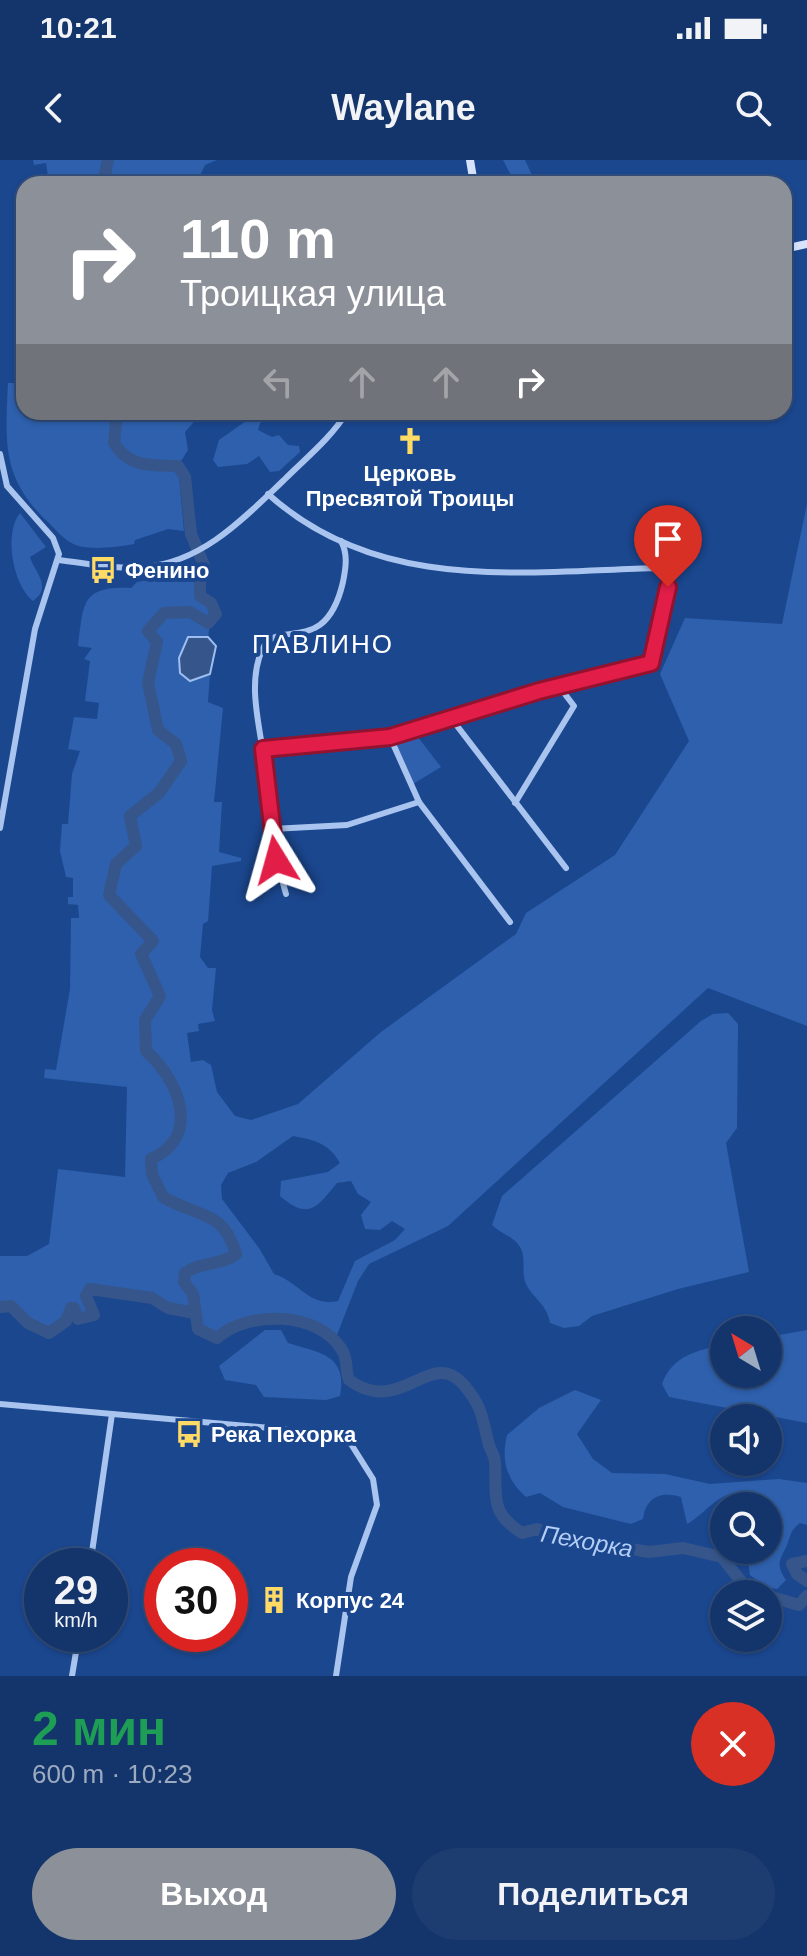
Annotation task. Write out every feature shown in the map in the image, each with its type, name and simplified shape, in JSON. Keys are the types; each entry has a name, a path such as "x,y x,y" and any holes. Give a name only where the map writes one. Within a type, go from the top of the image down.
{"street":[{"path":"58,560 145,567 188,555 227,532 324,440 340,420"},
{"path":"0,454 7,486 53,538 58,560 35,629 0,828"},
{"path":"263,749 390,737 558,685 651,663 672,572 656,568 491,572 420,568 308,527 268,494"},
{"path":"286,894 272,829 256,707 256,680 261,651 271,640 314,630 331,617 346,570 347,551 341,541"},
{"path":"515,803 574,706 558,685"},
{"path":"451,718 566,868"},
{"path":"390,737 419,802 510,922"},
{"path":"272,829 347,825 419,802"},
{"path":"0,1404 318,1433 351,1444 373,1479 377,1505 351,1577 336,1676"},
{"path":"93,1548 112,1414"},
{"path":"72,1676 76,1652"}],"shaded area":[{"path":"33,160 217,160 205,165 200,176 48,176 46,163 34,165"},
{"path":"503,160 525,160 532,175 511,176"},
{"path":"8,383 16,383 16,420 196,420 185,432 188,450 178,466 184,531 168,529 135,540 134,544 106,548 71,543 34,508 23,492 10,460"},
{"path":"267,420 260,423 258,430 272,437 279,435 288,445 299,446 300,452 279,471 270,472 259,456 247,464 218,467 213,460 219,440 246,421"},
{"path":"807,504 807,1026 708,988 448,1226 369,1264 358,1281 335,1340 306,1320 240,1323 217,1338 198,1329 194,1313 168,1308 152,1298 90,1289 86,1296 94,1315 78,1319 71,1308 66,1321 49,1333 28,1323 11,1306 0,1307 0,1256 27,1256 49,1244 58,1169 125,1177 127,1087 44,1078 45,1069 56,1070 70,989 71,918 79,918 78,905 68,904 68,897 73,897 73,878 66,877 60,851 62,824 68,824 72,774 80,751 68,749 74,717 97,719 99,703 85,701 90,661 84,659 92,648 78,646 84,609 93,594 114,588 131,588 137,582 186,573 198,560 200,569 196,592 212,612 208,637 186,639 179,660 190,681 210,674 208,702 223,708 214,802 222,802 219,852 241,858 241,861 212,866 208,921 203,924 200,957 208,968 216,968 212,1010 215,1021 198,1024 199,1031 187,1033 191,1062 203,1060 211,1065 217,1092 235,1116 251,1120 298,1104 381,1032 516,934 526,913 615,855 689,741 660,674 685,618 782,624","holes":["293,1136 326,1147 340,1163 328,1172 281,1181 280,1196 298,1208 312,1208 337,1183 351,1181 358,1194 371,1202 361,1215 365,1229 380,1230 392,1221 405,1229 395,1240 355,1261 338,1301 328,1302 311,1297 274,1274 259,1248 222,1199 221,1185 228,1173 256,1162"]},
{"path":"20,513 46,547 30,557 42,585 39,596 33,601 20,583 13,558 12,532"},
{"path":"188,637 208,637 216,646 210,674 190,681 180,673 179,658"},
{"path":"414,732 441,767 413,784 396,745 400,737"},
{"path":"728,1013 738,1024 737,1128 726,1143 749,1272 678,1289 592,1316 579,1326 564,1328 550,1323 541,1303 525,1281 521,1248 492,1225 502,1196 701,1021 713,1014"},
{"path":"265,1330 281,1330 288,1343 320,1353 335,1363 340,1371 340,1396 326,1400 264,1397 256,1385 225,1380 219,1366"},
{"path":"807,1330 807,1423 782,1418 782,1404 710,1405 669,1397 662,1384 666,1374 679,1361 710,1348 710,1388 782,1388 782,1334"},
{"path":"575,1390 601,1400 577,1434 593,1459 612,1473 665,1474 710,1484 779,1479 807,1483 807,1525 800,1523 793,1531 782,1557 782,1492 710,1492 710,1506 687,1524 681,1497 674,1495 651,1501 643,1519 631,1524 563,1507 540,1493 526,1497 507,1469 507,1435 539,1408"},
{"path":"748,1564 780,1564 786,1580 782,1584 782,1580 757,1580 750,1575"}],"waterway":[{"name":"Пехорка","path":"105,176 108,160"},
{"name":"Пехорка","path":"116,420 114,443 127,457 142,464 178,466 185,477 191,534 206,570 200,581 200,596 211,603 216,614 208,623 190,612 164,613 148,631 157,642 148,683 158,730 176,744 181,761 159,793 130,816 136,846 116,864 109,895 153,941 141,954 160,996 145,1020 146,1051 168,1077 180,1107 181,1122 176,1136 167,1149 151,1159 152,1174 163,1197 217,1222 231,1239 236,1254 185,1273 184,1282 193,1294 198,1329 217,1338 231,1329 264,1319 300,1322 317,1328 331,1337 344,1353 349,1380 367,1390 399,1388 439,1373 451,1375 470,1392 483,1420 494,1458 499,1511 522,1533 537,1529 576,1540 649,1552 683,1548 722,1557 740,1580"},
{"path":"0,1307 11,1306 28,1323 49,1333 66,1321 71,1308 74,1308 78,1319 94,1315 86,1296 90,1289 152,1298 168,1308 195,1313"},
{"name":"Пехорка","path":"807,1561 792,1564 797,1574 807,1581"},
{"name":"Пехорка","path":"782,1600 799,1605 807,1596"}],"place":[{"name":"Церковь Пресвятой Троицы","path":"410,441"},
{"name":"Фенино","path":"103,570"},
{"name":"Река Пехорка","path":"189,1434"},
{"name":"Корпус 24","path":"274,1600"}],"district":[{"name":"ПАВЛИНО","path":"323,644"}],"route":[{"path":"276,860 263,749 390,737 539,691 651,663 668,587"}]}
